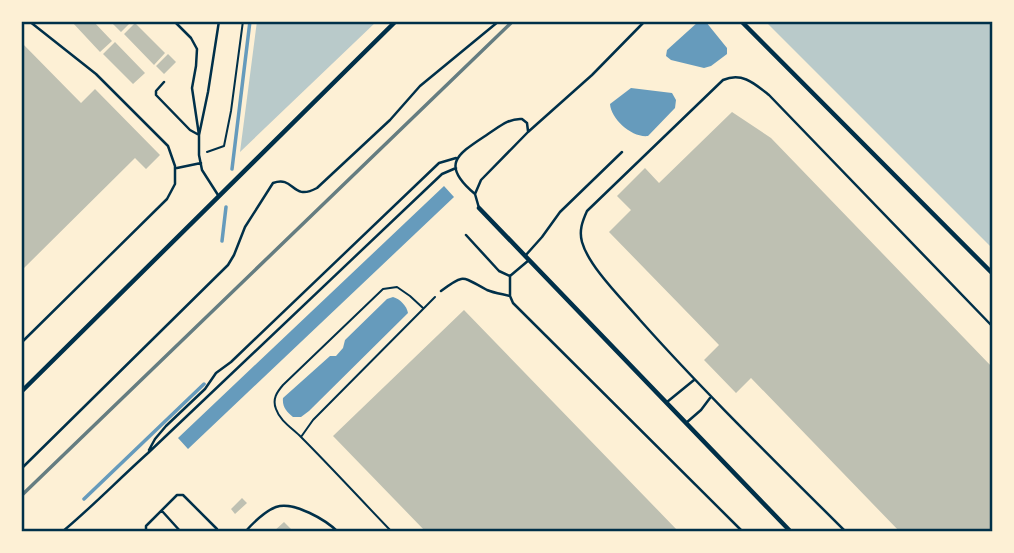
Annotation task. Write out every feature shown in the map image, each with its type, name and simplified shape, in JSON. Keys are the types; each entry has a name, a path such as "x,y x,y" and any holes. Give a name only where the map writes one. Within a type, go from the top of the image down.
{"street":[{"path":"21,392 396,21"},
{"path":"741,21 993,274"},
{"path":"479,208 791,532"}],"lane":[{"path":"21,344 167,199 175,184 175,169 168,146 96,74 29,21"},
{"path":"174,21 197,48 192,88 199,155 202,170 219,196"},
{"path":"199,135 219,21"},
{"path":"21,468 228,265 245,228 273,183 286,181 302,193 317,188 390,120 420,86 499,21"},
{"path":"475,194 481,180 528,132 592,75 645,21"},
{"path":"846,532 694,380 610,286 583,244 582,222 587,211 723,80 737,76 745,78 769,95 993,327"},
{"path":"164,82 156,95 190,130 199,135"},
{"path":"148,453 166,426 205,389 216,373 231,362 439,163 456,158 463,150 508,121 522,119 527,123 528,132"},
{"path":"622,152 560,212 527,258 510,276 510,296 513,303 743,532"},
{"path":"456,158 457,174 475,194 479,208"},
{"path":"175,169 201,163"},
{"path":"62,532 442,174 456,167"},
{"path":"466,235 499,271 510,276"},
{"path":"441,291 455,281 471,279 489,291 510,296"},
{"path":"666,403 694,380"},
{"path":"686,424 711,397"},
{"path":"146,532 146,526 177,495 183,495 217,532"},
{"path":"244,532 274,508 285,505 307,512 330,524 338,532"},
{"path":"161,511 181,532"}],"path":[{"path":"199,155 224,146 243,21"},
{"path":"393,532 281,419 274,402 283,385 383,289 397,287 423,308"},
{"path":"301,437 313,420 441,291"}],"shaded area":[{"path":"257,21 377,21 240,152"},
{"path":"765,21 993,21 993,249"}],"water":[{"path":"698,22 706,22 727,48 727,54 704,68 671,60 666,56 667,50"},
{"path":"631,88 672,93 676,100 675,108 648,136 629,131 611,110 610,104"},
{"path":"444,186 454,197 188,449 178,438"},
{"path":"393,297 403,303 408,313 309,411 301,417 293,417 285,409 283,398 330,356 336,356 343,348 345,340 387,299"}],"building":[{"path":"73,21 93,21 112,41 100,52"},
{"path":"110,21 132,21 121,32"},
{"path":"135,23 165,53 154,65 124,34"},
{"path":"21,42 81,103 95,89 160,155 146,169 135,158 21,271"},
{"path":"115,42 145,73 133,84 103,54"},
{"path":"168,54 176,62 164,74 156,66"},
{"path":"732,112 771,138 993,368 993,532 900,532 751,378 736,393 704,360 719,345 609,232 631,210 617,196 645,168 659,183"},
{"path":"464,310 679,532 426,532 333,436"},
{"path":"242,498 247,503 235,514 231,509"},
{"path":"284,522 294,532 273,532"}],"waterway":[{"path":"232,169 250,21"},
{"path":"222,241 226,207"},
{"path":"84,499 204,384"}],"railway":[{"path":"21,496 513,21"}]}
